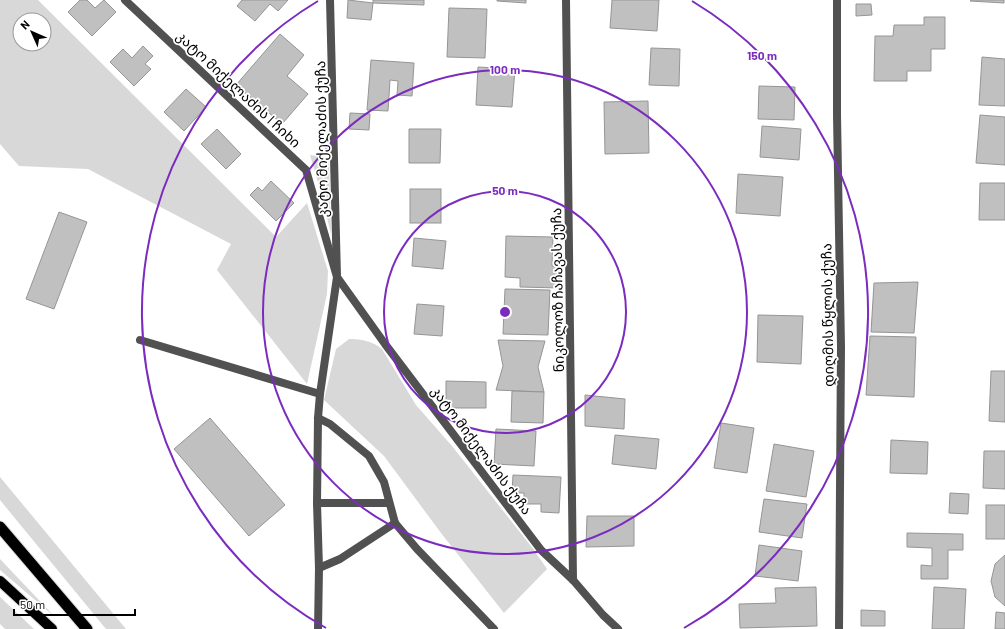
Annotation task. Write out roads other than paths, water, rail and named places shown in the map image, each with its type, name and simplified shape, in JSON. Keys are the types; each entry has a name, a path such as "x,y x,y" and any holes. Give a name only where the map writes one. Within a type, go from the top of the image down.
{"highway":[{"path":"0,527 87,629"}],"main road":[{"path":"0,581 52,629"}],"street":[{"name":"კატო მიქელაძის I ჩიხი","path":"125,0 306,170 337,277"},
{"name":"კატო მიქელაძის ქუჩა","path":"318,629 318,418 320,394 337,277 330,0"},
{"name":"ნიკოლოზ ჩაჩავას ქუჩა","path":"566,0 573,580"},
{"name":"დიღმის წყლის ქუჩა","path":"837,0 837,115 841,346 840,629"},
{"name":"კატო მიქელაძის ქუჩა","path":"337,277 390,351 541,550 573,580 603,615 618,629"},
{"path":"140,340 320,394"},
{"path":"318,418 330,424 369,456 384,482 395,523 417,549 494,629"},
{"path":"317,503 390,503"},
{"path":"319,568 340,559 395,523"}]}
